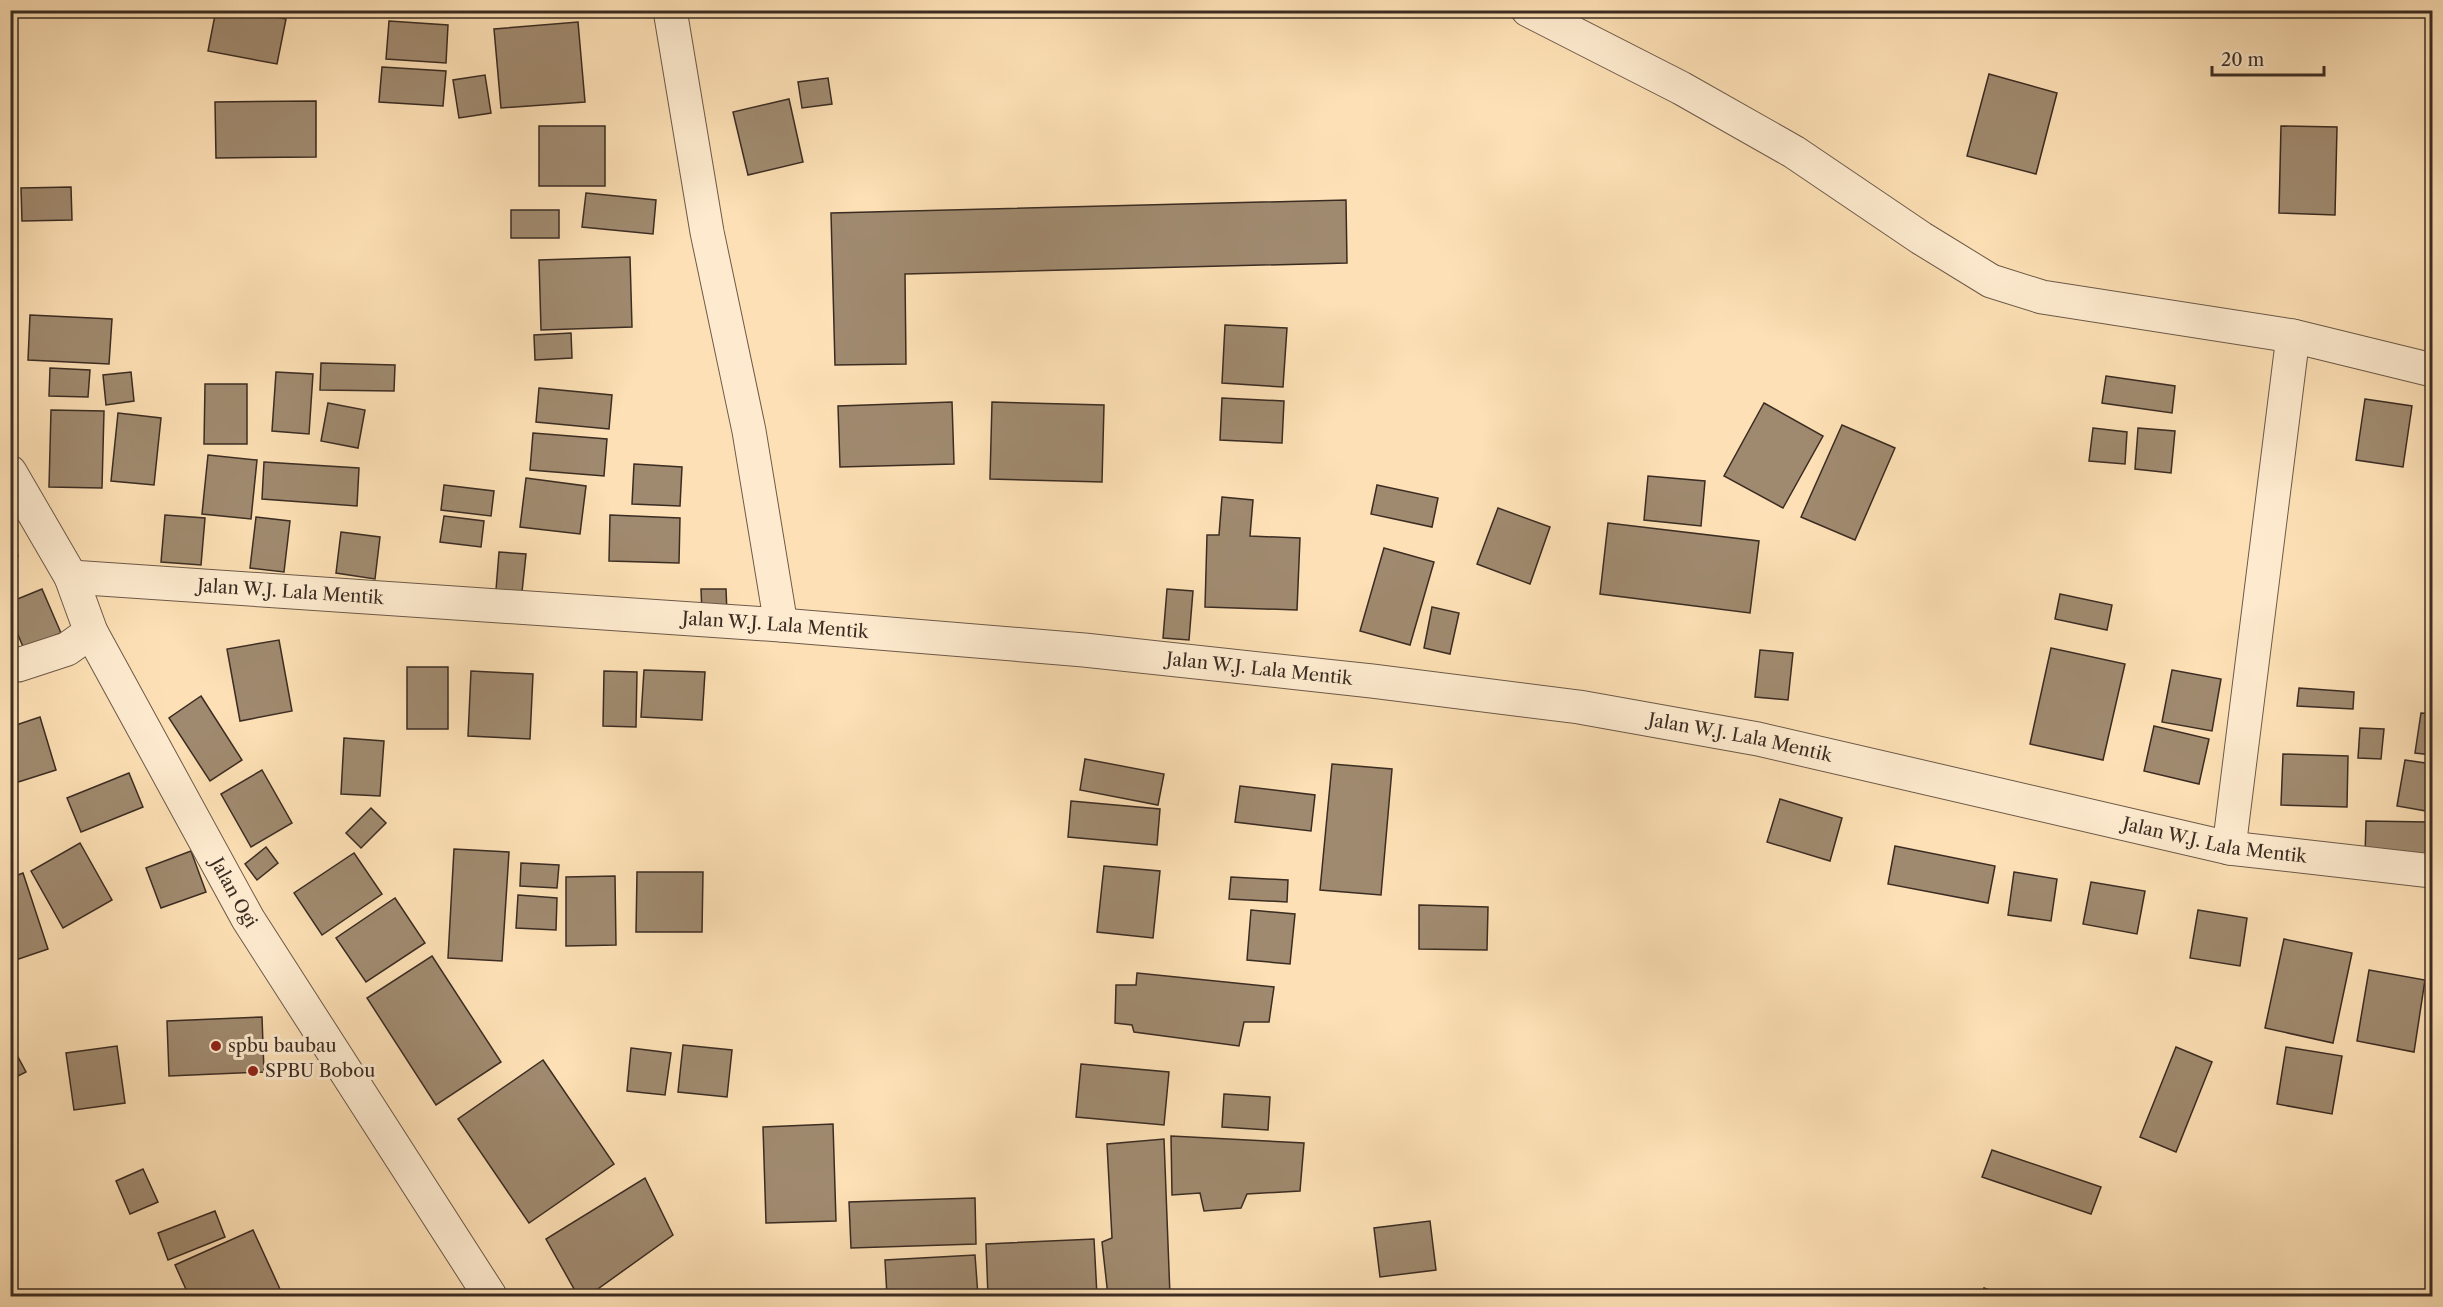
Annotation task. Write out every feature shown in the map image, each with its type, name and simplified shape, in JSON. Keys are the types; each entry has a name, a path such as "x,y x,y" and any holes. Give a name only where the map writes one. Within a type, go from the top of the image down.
{"street":[{"path":"670,10 706,232 750,431 781,625"},
{"path":"1528,10 1681,88 1794,152 1921,238 1991,281 2042,297 2294,336 2433,370"},
{"path":"2229,848 2294,336"},
{"name":"Jalan Ogi","path":"10,472 71,577 91,632 248,919 490,1296"},
{"name":"Jalan W.J. Lala Mentik","path":"71,577 781,625 1084,650 1372,681 1579,707 1758,739 2229,848 2433,871"},
{"path":"10,665 18,665 67,649 91,632"}],"building":[{"path":"216,10 242,10 286,19 277,64 208,51"},
{"path":"389,21 448,25 446,63 386,59"},
{"path":"578,22 585,102 501,108 494,29"},
{"path":"382,67 446,71 443,106 379,102"},
{"path":"1989,74 2057,93 2036,174 1967,156"},
{"path":"485,75 491,113 459,118 453,80"},
{"path":"828,78 832,104 802,108 798,82"},
{"path":"789,99 803,162 748,175 733,112"},
{"path":"316,101 316,157 216,158 215,102"},
{"path":"539,126 605,126 605,186 539,186"},
{"path":"2281,126 2337,127 2335,215 2279,213"},
{"path":"71,187 72,220 22,221 21,188"},
{"path":"586,193 656,200 653,234 582,227"},
{"path":"1346,200 1347,263 905,274 906,364 835,365 831,213"},
{"path":"511,210 559,210 559,238 511,238"},
{"path":"630,257 632,327 541,330 539,260"},
{"path":"30,315 112,319 109,364 28,360"},
{"path":"1225,325 1287,328 1283,387 1222,383"},
{"path":"571,333 572,358 535,360 534,335"},
{"path":"321,363 395,365 394,391 320,390"},
{"path":"50,368 90,370 88,397 49,396"},
{"path":"131,372 134,401 106,405 103,375"},
{"path":"276,372 313,374 309,434 272,431"},
{"path":"2106,376 2175,386 2172,413 2102,403"},
{"path":"205,384 247,384 247,444 204,444"},
{"path":"539,388 612,395 609,429 536,422"},
{"path":"1222,398 1284,401 1282,443 1220,440"},
{"path":"2365,399 2412,406 2403,467 2356,460"},
{"path":"952,402 954,464 840,467 838,406"},
{"path":"992,402 1104,405 1102,482 990,479"},
{"path":"328,403 365,410 358,448 321,441"},
{"path":"1764,403 1823,436 1783,508 1724,476"},
{"path":"51,410 104,411 102,488 49,487"},
{"path":"118,413 161,418 154,485 111,481"},
{"path":"1842,425 1895,448 1855,540 1801,517"},
{"path":"2093,428 2127,432 2125,464 2089,461"},
{"path":"2138,428 2175,431 2171,473 2135,469"},
{"path":"533,433 607,439 604,476 530,470"},
{"path":"208,455 257,460 251,519 202,514"},
{"path":"264,462 359,468 357,506 262,499"},
{"path":"634,464 682,467 680,506 632,504"},
{"path":"1648,476 1705,481 1701,526 1644,520"},
{"path":"526,478 586,486 580,534 520,527"},
{"path":"444,485 494,491 491,516 441,510"},
{"path":"1377,485 1438,498 1432,527 1371,514"},
{"path":"1222,497 1253,500 1250,536 1300,538 1297,610 1205,607 1207,535 1219,535"},
{"path":"1498,508 1550,527 1530,584 1477,564"},
{"path":"165,515 205,518 201,565 161,562"},
{"path":"610,515 680,518 679,563 609,561"},
{"path":"444,516 484,521 481,547 440,542"},
{"path":"256,517 290,521 284,572 250,568"},
{"path":"1608,523 1759,541 1750,613 1600,594"},
{"path":"10,531 18,556 10,558"},
{"path":"341,532 380,537 375,579 336,573"},
{"path":"1384,548 1434,562 1410,645 1360,631"},
{"path":"499,552 526,554 522,592 496,590"},
{"path":"42,589 61,633 24,649 10,616 10,602"},
{"path":"701,589 726,589 727,613 702,614"},
{"path":"1167,589 1193,591 1189,640 1163,638"},
{"path":"2060,594 2112,605 2107,630 2055,619"},
{"path":"1432,607 1459,613 1450,654 1424,648"},
{"path":"279,640 292,711 240,721 227,649"},
{"path":"2051,648 2125,664 2103,760 2030,744"},
{"path":"1760,650 1793,653 1788,700 1755,697"},
{"path":"407,667 448,667 448,729 407,729"},
{"path":"644,670 705,672 702,720 641,717"},
{"path":"2172,670 2221,679 2212,731 2162,722"},
{"path":"471,671 533,674 530,739 468,736"},
{"path":"604,671 637,672 636,727 603,726"},
{"path":"2299,688 2354,692 2353,709 2297,706"},
{"path":"201,696 242,760 210,781 169,718"},
{"path":"2421,713 2432,714 2432,755 2415,753"},
{"path":"40,717 56,770 12,784 10,727"},
{"path":"2154,726 2209,739 2199,784 2144,771"},
{"path":"2360,728 2384,729 2381,759 2358,758"},
{"path":"344,738 384,741 380,796 341,794"},
{"path":"2283,754 2348,756 2347,807 2281,805"},
{"path":"1085,759 1164,774 1158,805 1080,790"},
{"path":"2405,760 2432,764 2432,812 2397,806"},
{"path":"1332,764 1392,769 1381,895 1320,890"},
{"path":"262,770 292,823 251,847 221,794"},
{"path":"129,773 143,807 81,832 67,798"},
{"path":"1240,786 1315,795 1311,831 1235,822"},
{"path":"1780,799 1842,818 1830,861 1767,842"},
{"path":"1071,801 1160,809 1157,845 1068,837"},
{"path":"371,808 386,823 361,848 346,833"},
{"path":"2366,821 2427,822 2426,856 2365,855"},
{"path":"80,843 112,900 63,928 31,871"},
{"path":"1895,846 1995,866 1988,903 1888,884"},
{"path":"266,847 278,863 257,880 245,864"},
{"path":"454,849 509,852 502,961 448,958"},
{"path":"191,851 206,892 161,908 146,868"},
{"path":"354,853 382,894 322,935 294,893"},
{"path":"521,863 559,865 557,888 520,886"},
{"path":"1104,866 1160,871 1153,938 1097,932"},
{"path":"637,872 703,872 702,932 636,932"},
{"path":"2014,872 2057,879 2051,921 2008,915"},
{"path":"23,873 48,949 10,962 10,878"},
{"path":"615,876 616,945 566,946 566,877"},
{"path":"1231,877 1288,880 1287,902 1229,899"},
{"path":"2091,882 2145,891 2137,934 2083,924"},
{"path":"518,895 557,898 556,930 516,928"},
{"path":"395,898 425,943 366,982 336,938"},
{"path":"1419,905 1488,907 1487,950 1419,949"},
{"path":"1251,910 1295,914 1290,964 1247,960"},
{"path":"2198,910 2247,918 2240,966 2190,958"},
{"path":"2284,939 2352,953 2333,1043 2265,1028"},
{"path":"432,956 501,1062 436,1105 367,998"},
{"path":"2369,970 2425,980 2414,1052 2357,1041"},
{"path":"1137,973 1274,987 1269,1022 1244,1022 1239,1046 1134,1032 1132,1025 1115,1023 1116,985 1136,985"},
{"name":"spbu baubau","path":"262,1017 264,1072 169,1076 167,1021"},
{"path":"10,1042 26,1072 10,1080"},
{"path":"683,1045 732,1050 727,1097 678,1092"},
{"path":"117,1046 125,1103 74,1110 66,1053"},
{"path":"2176,1047 2212,1062 2176,1152 2140,1137"},
{"path":"2286,1047 2342,1056 2332,1114 2277,1104"},
{"path":"631,1048 671,1053 665,1095 627,1091"},
{"path":"543,1060 614,1164 529,1223 458,1119"},
{"path":"1081,1064 1169,1072 1164,1125 1076,1117"},
{"path":"1224,1094 1270,1097 1268,1130 1222,1127"},
{"path":"833,1124 836,1221 766,1223 763,1127"},
{"path":"1171,1136 1304,1143 1300,1191 1247,1194 1241,1208 1204,1211 1200,1193 1172,1195"},
{"path":"1164,1139 1170,1296 1108,1296 1102,1242 1112,1238 1107,1144"},
{"path":"1992,1150 2101,1187 2091,1214 1982,1177"},
{"path":"143,1169 158,1202 130,1214 116,1181"},
{"path":"645,1178 673,1235 588,1296 578,1296 546,1239"},
{"path":"975,1198 976,1244 851,1248 849,1202"},
{"path":"215,1211 225,1237 168,1260 158,1233"},
{"path":"1430,1221 1436,1270 1380,1277 1374,1228"},
{"path":"253,1230 280,1289 264,1296 189,1296 175,1265"},
{"path":"1094,1239 1097,1296 988,1296 986,1244"},
{"path":"975,1255 978,1296 887,1296 885,1260"},
{"path":"1984,1288 2005,1296 1981,1296"}],"place":[{"name":"spbu baubau","path":"216,1046"},
{"name":"SPBU Bobou","path":"253,1071"}]}
